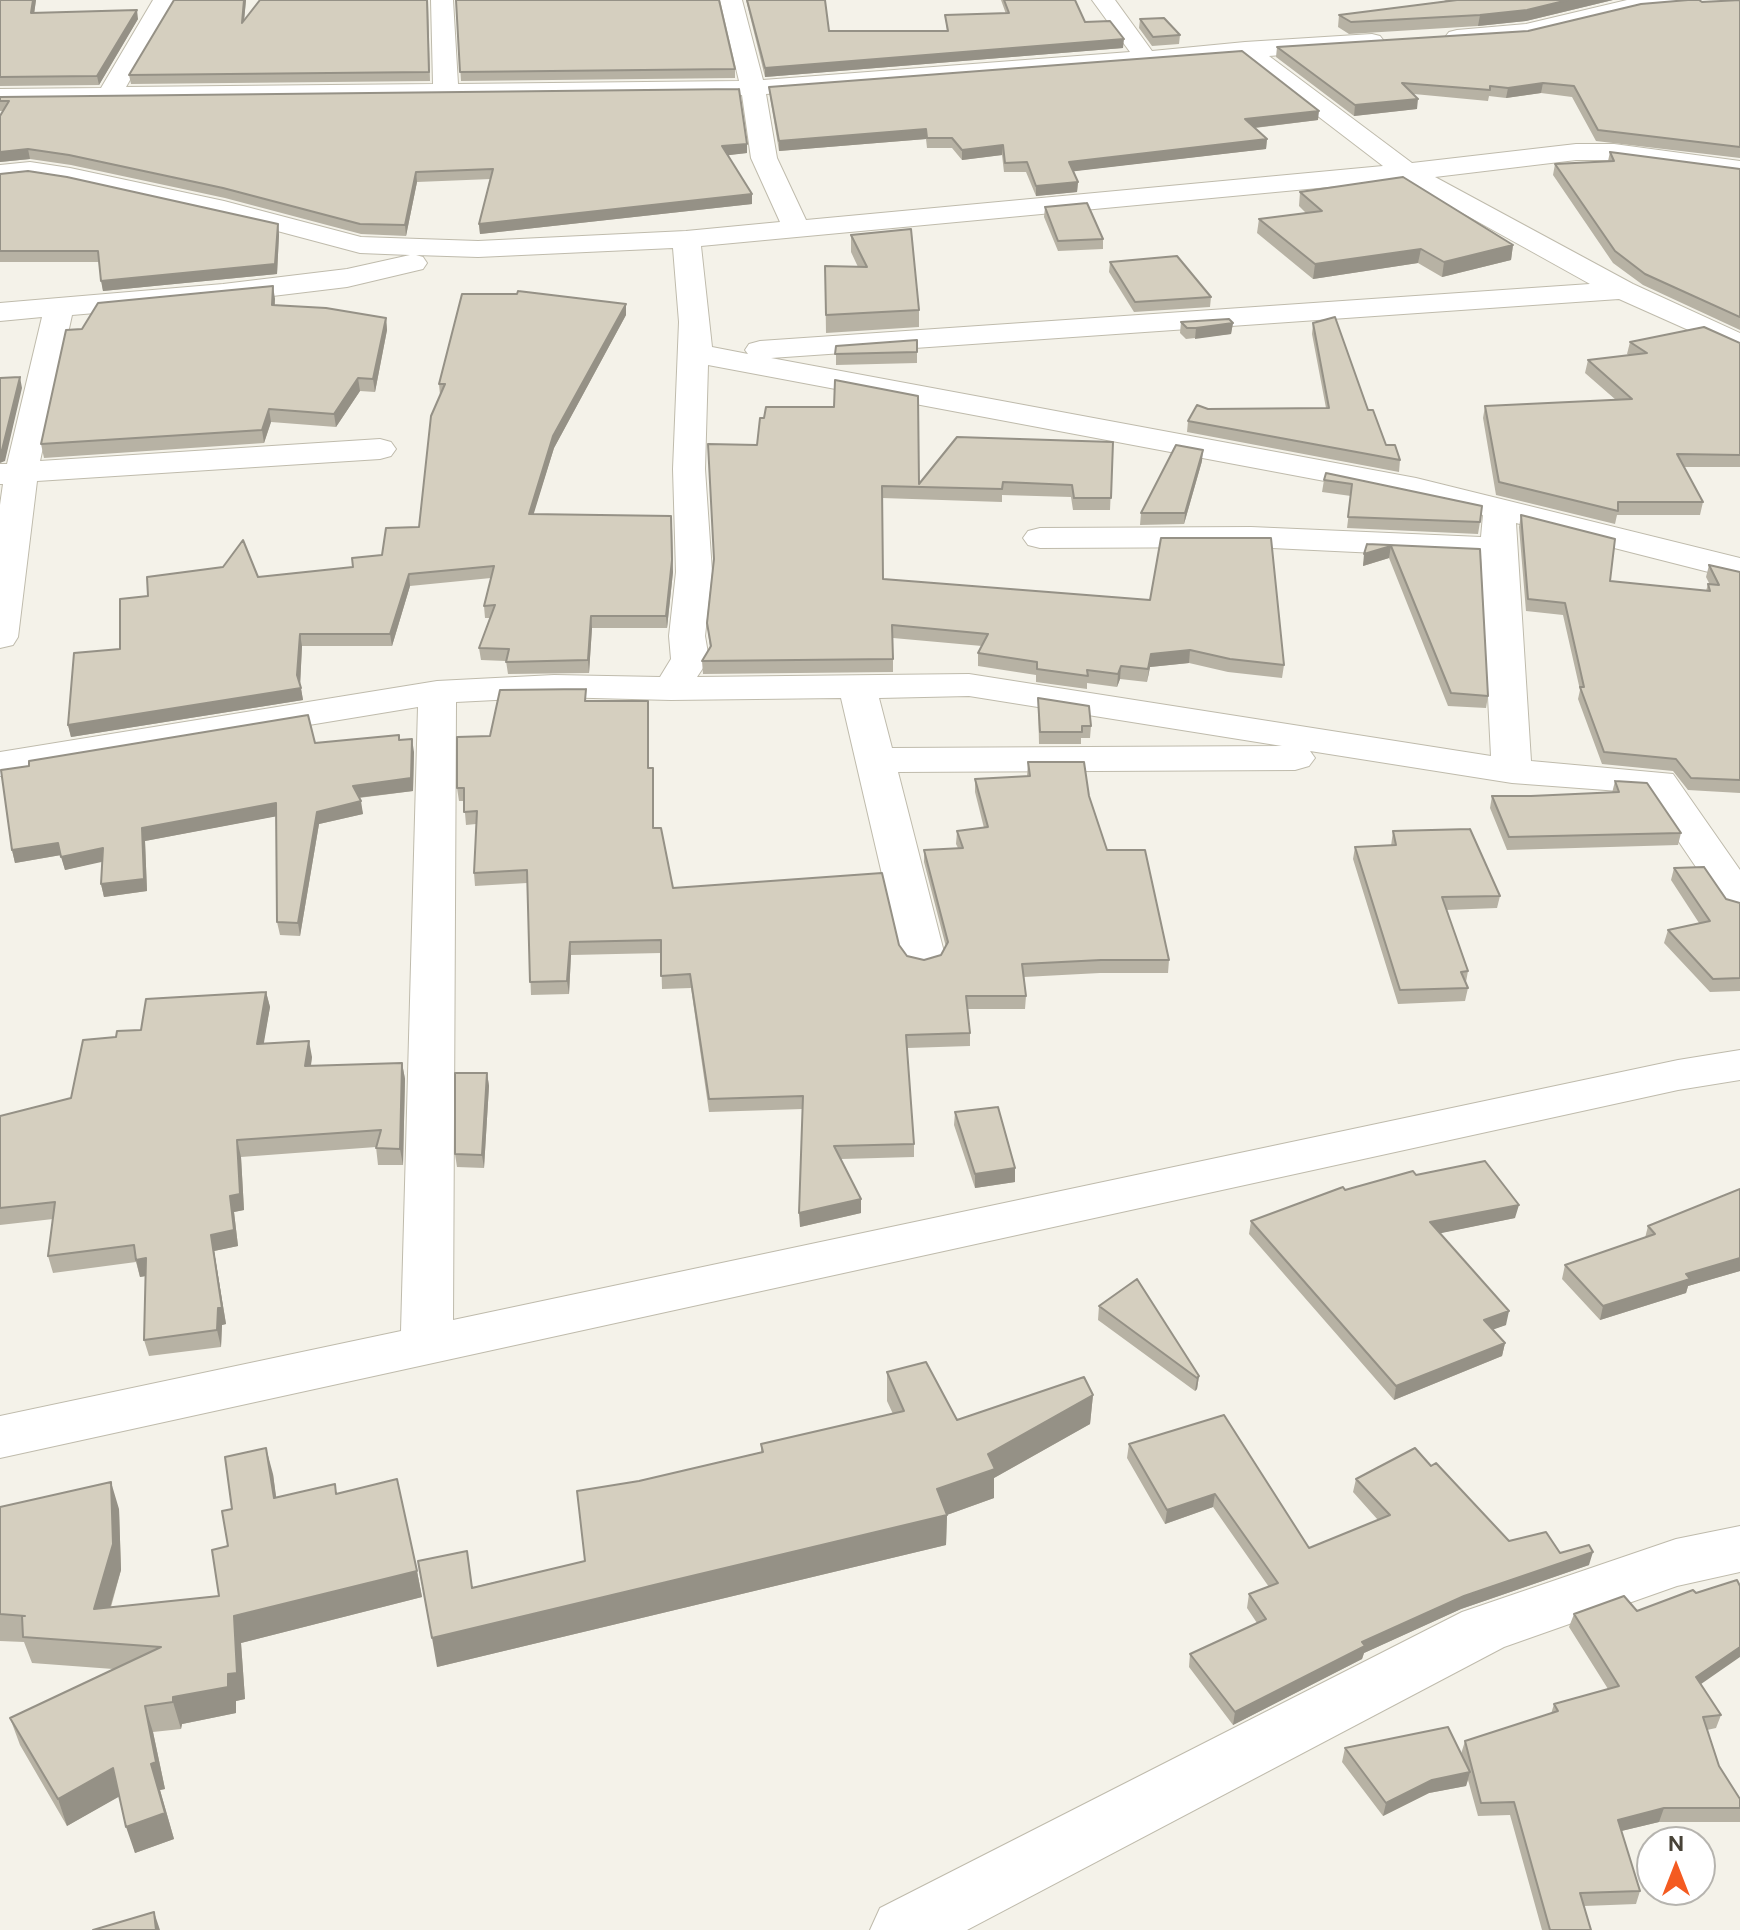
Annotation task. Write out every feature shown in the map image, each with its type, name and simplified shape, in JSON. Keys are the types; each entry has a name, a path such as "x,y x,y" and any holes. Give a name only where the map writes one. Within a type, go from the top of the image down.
{"street":[{"path":"110,94 164,0"},
{"path":"442,0 446,92"},
{"path":"731,0 753,88 764,158 797,229"},
{"path":"1103,0 1145,57"},
{"path":"1432,38 1526,31 1639,4 1685,0"},
{"path":"0,96 753,88 1245,49 1402,40"},
{"path":"1245,49 1407,172 1623,290 1740,344"},
{"path":"0,173 30,170 70,176 224,209 360,245 478,249 686,239 1407,172 1576,152 1614,152 1740,169"},
{"path":"671,689 690,659 687,636 694,572 689,469 696,338 686,239"},
{"path":"0,312 223,293 347,278 478,249"},
{"path":"696,338 1623,290"},
{"path":"0,637 10,473 59,307"},
{"path":"696,338 1500,507 1740,569"},
{"path":"10,473 380,449"},
{"path":"1500,507 1498,548 1512,771"},
{"path":"1040,538 1251,537 1498,548"},
{"path":"857,685 923,956"},
{"path":"0,764 437,692 554,686 671,689 969,685 1512,771 1659,782 1740,901"},
{"path":"427,1345 437,692"},
{"path":"877,760 1421,757"},
{"path":"0,1437 1663,1078 1740,1065"},
{"path":"903,1930 1483,1629 1676,1563 1740,1549"}],"building":[{"path":"0,0 33,0 31,13 137,10 97,76 0,77"},
{"path":"174,0 244,0 242,23 260,0 427,0 429,72 129,75"},
{"path":"456,0 719,0 735,69 460,72"},
{"path":"747,0 825,0 829,31 948,31 945,15 1009,13 1004,0 1075,0 1085,22 1110,21 1124,39 765,68"},
{"path":"1457,0 1568,0 1527,10 1480,15 1351,22 1339,15"},
{"path":"1740,0 1740,147 1598,130 1574,86 1543,83 1508,88 1490,86 1490,90 1402,83 1418,99 1355,105 1277,47 1528,31 1641,4"},
{"path":"1164,18 1180,35 1153,37 1140,19"},
{"path":"1242,51 1319,111 1245,119 1267,139 1069,162 1078,182 1036,186 1027,162 1005,163 1003,145 962,150 952,138 927,138 926,129 779,141 769,87"},
{"path":"739,89 747,144 722,146 752,194 479,224 493,169 416,172 405,225 360,224 223,188 69,155 28,149 0,152 0,116 9,101 0,101 0,97"},
{"path":"1610,152 1740,169 1740,317 1645,274 1615,251 1555,164 1614,161"},
{"path":"28,171 278,224 275,264 101,281 98,251 0,251 0,174"},
{"path":"1403,177 1513,245 1444,262 1421,249 1315,264 1259,219 1322,211 1300,192"},
{"path":"1087,203 1103,239 1058,241 1045,207"},
{"path":"911,229 919,310 826,315 825,266 867,267 851,235"},
{"path":"1177,256 1211,297 1135,302 1110,262"},
{"path":"273,286 272,305 326,308 386,318 373,379 358,378 334,414 269,409 262,430 41,444 66,330 82,329 98,303"},
{"path":"518,291 626,304 553,436 529,514 671,516 672,560 666,616 591,616 588,660 506,662 509,649 479,648 495,605 484,606 494,566 409,574 390,634 300,634 297,675 301,688 68,725 74,653 120,649 120,599 148,596 147,577 223,567 243,540 258,577 353,567 352,558 382,555 386,528 419,527 431,416 445,384 439,384 462,294 517,294"},
{"path":"1335,317 1368,410 1373,410 1386,445 1395,445 1400,460 1188,421 1197,405 1208,409 1329,408 1313,323"},
{"path":"1229,319 1233,323 1196,328 1187,328 1181,322"},
{"path":"1704,327 1740,343 1740,455 1677,454 1703,502 1618,502 1618,511 1499,482 1485,406 1632,399 1588,360 1647,353 1630,342"},
{"path":"917,340 917,352 835,354 836,346"},
{"path":"20,377 2,450 0,450 0,378"},
{"path":"835,380 918,396 919,484 957,437 1113,442 1111,498 1074,498 1072,485 1003,482 1002,489 882,486 883,579 1150,600 1161,538 1271,538 1284,665 1230,659 1190,650 1151,654 1148,669 1121,666 1118,674 1087,670 1088,676 1037,669 1037,662 978,653 988,634 892,625 893,659 702,661 711,646 707,623 714,559 708,444 757,445 760,418 764,418 766,407 834,407"},
{"path":"1176,445 1203,450 1185,513 1141,513"},
{"path":"1326,473 1482,506 1480,522 1348,517 1352,484 1324,480"},
{"path":"1521,515 1615,539 1610,581 1710,591 1708,584 1719,585 1709,565 1740,572 1740,780 1691,778 1676,759 1604,752 1580,687 1584,687 1565,603 1528,599"},
{"path":"1367,544 1480,549 1488,696 1451,693 1391,546 1364,554"},
{"path":"586,689 585,701 648,701 648,768 653,768 653,828 661,828 673,888 882,873 899,945 907,956 924,960 941,955 948,942 924,850 963,848 957,831 988,827 975,779 1030,776 1028,762 1084,762 1089,796 1107,850 1145,850 1169,960 1022,964 1026,996 966,996 970,1033 906,1035 914,1144 834,1146 861,1199 799,1213 803,1096 709,1099 690,974 661,976 661,940 570,942 567,981 530,982 527,870 474,873 477,811 464,812 464,788 457,788 457,737 490,736 500,690"},
{"path":"1038,698 1089,706 1091,726 1082,726 1082,732 1040,732"},
{"path":"308,715 315,743 399,735 399,740 412,739 411,778 353,786 361,801 317,812 298,923 277,922 276,803 142,828 144,879 101,884 103,848 61,857 58,843 12,850 1,770 29,766 29,761"},
{"path":"1615,781 1647,783 1681,833 1509,837 1492,796 1619,792"},
{"path":"1470,829 1500,896 1442,897 1468,971 1461,972 1468,988 1400,990 1355,847 1396,845 1393,831"},
{"path":"1704,867 1726,899 1740,903 1740,978 1713,979 1668,930 1710,921 1674,868"},
{"path":"266,992 257,1044 309,1041 305,1066 402,1063 400,1149 376,1148 381,1130 237,1140 240,1194 230,1196 234,1230 211,1235 222,1308 218,1308 217,1330 144,1340 146,1258 136,1260 134,1245 48,1256 55,1202 0,1208 0,1116 71,1098 83,1040 116,1037 117,1031 141,1030 146,999"},
{"path":"455,1073 487,1073 482,1155 455,1154"},
{"path":"998,1107 1015,1168 975,1174 955,1112"},
{"path":"1485,1161 1519,1205 1430,1222 1509,1311 1484,1320 1505,1343 1396,1386 1251,1221 1343,1187 1345,1190 1413,1171 1416,1175"},
{"path":"1740,1189 1740,1258 1686,1274 1690,1279 1603,1306 1565,1265 1655,1234 1648,1226"},
{"path":"1137,1279 1199,1376 1197,1378 1099,1306"},
{"path":"926,1362 957,1420 1084,1377 1093,1395 988,1454 995,1469 937,1489 947,1515 432,1638 418,1561 467,1551 472,1588 585,1561 577,1491 639,1481 763,1452 761,1444 904,1411 887,1372"},
{"path":"1224,1415 1309,1548 1390,1515 1356,1479 1415,1448 1431,1466 1436,1463 1509,1541 1546,1532 1560,1553 1589,1545 1593,1552 1464,1596 1362,1642 1365,1646 1235,1712 1190,1654 1266,1619 1249,1594 1278,1583 1215,1494 1167,1510 1129,1444"},
{"path":"266,1448 274,1498 335,1484 336,1494 397,1479 417,1571 234,1616 237,1673 228,1674 228,1687 173,1697 173,1702 145,1706 156,1762 151,1764 165,1813 126,1827 113,1768 58,1799 10,1718 161,1647 23,1637 22,1616 25,1616 0,1614 0,1507 111,1482 113,1544 94,1609 219,1596 212,1550 228,1546 222,1511 232,1509 225,1457"},
{"path":"1737,1580 1740,1586 1740,1647 1696,1677 1721,1715 1703,1717 1719,1766 1740,1799 1740,1808 1664,1808 1618,1820 1636,1878 1636,1891 1580,1893 1591,1930 1550,1930 1514,1802 1481,1803 1465,1741 1558,1711 1554,1704 1619,1686 1574,1614 1624,1596 1637,1611 1693,1590 1696,1593"},
{"path":"1448,1727 1470,1772 1432,1780 1386,1803 1345,1748"},
{"path":"154,1912 156,1930 93,1930"}]}
